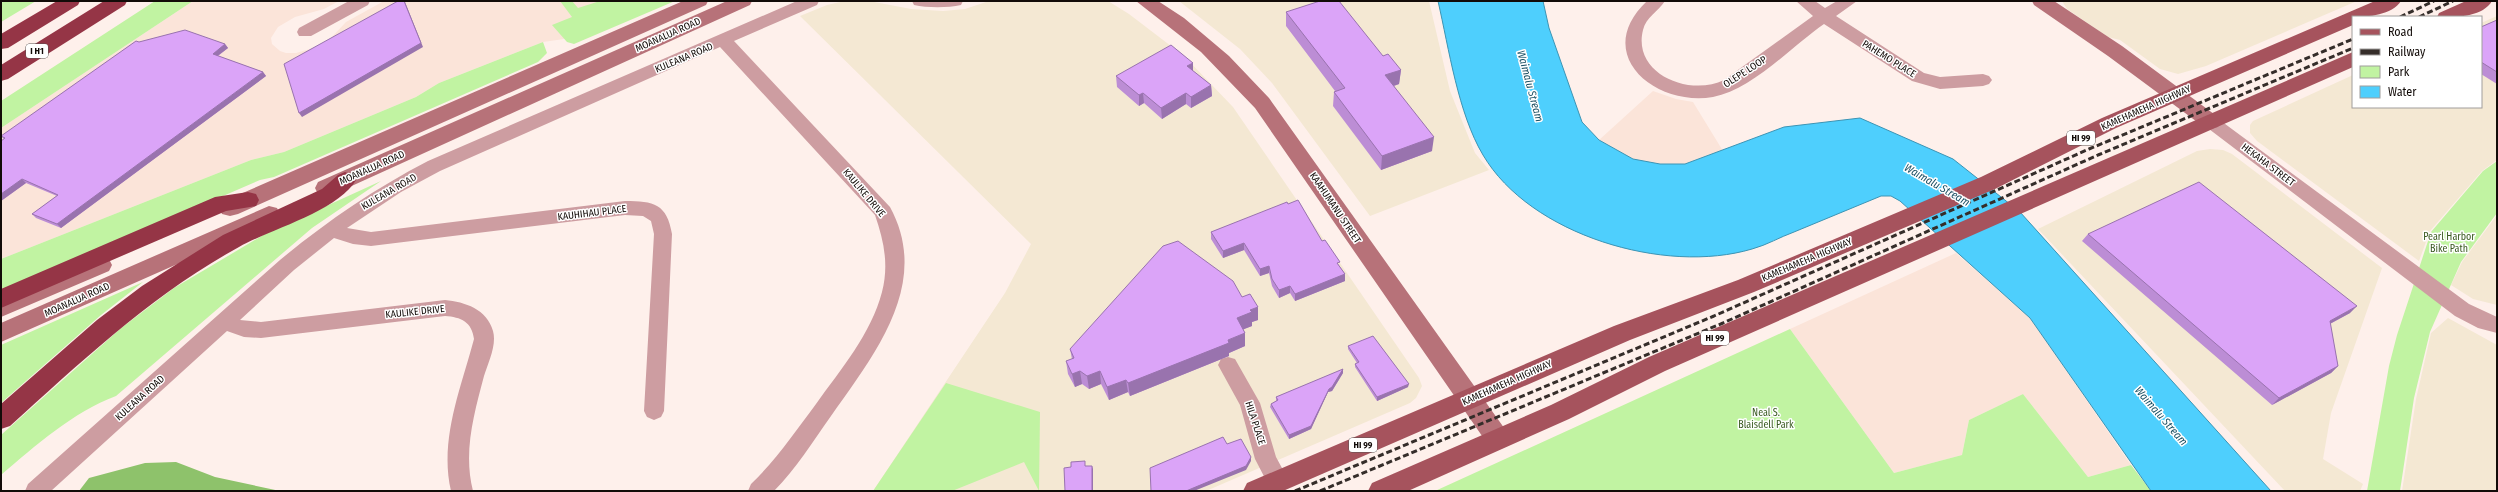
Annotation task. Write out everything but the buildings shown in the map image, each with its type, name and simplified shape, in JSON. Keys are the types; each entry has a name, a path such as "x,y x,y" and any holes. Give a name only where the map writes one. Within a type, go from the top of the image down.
{"highway":[{"name":"I H1","path":"1,43 71,1"},
{"name":"I H1","path":"1,74 118,1"},
{"path":"1,84 73,28"},
{"path":"1,419 105,327 150,292 231,241 330,195 345,180"},
{"path":"1,299 223,203 248,200"}],"main road":[{"name":"MOANALUA ROAD","path":"1,308 699,1"},
{"name":"MOANALUA ROAD","path":"1,333 743,1"},
{"name":"KAAHUMANU STREET","path":"1145,1 1189,31 1224,60 1262,103 1498,440"},
{"name":"HEKAHA STREET","path":"2041,1 2116,51 2211,122"},
{"name":"KAMEHAMEHA HIGHWAY","path":"2356,16 2392,1"},
{"path":"2448,16 2483,1"},
{"name":"KAMEHAMEHA HIGHWAY","path":"1256,491 1622,333 1746,286 1907,218 1988,183 2109,123 2352,18"},
{"name":"HI 99","path":"1381,491 1498,440 1657,364 2352,59"}],"street":[{"path":"305,32 362,1"},
{"name":"KULEANA ROAD","path":"36,491 330,229 380,195 434,166 724,41 811,1"},
{"path":"920,1 955,1"},
{"name":"OLEPE LOOP","path":"1658,1 1641,16 1635,27 1632,40 1635,56 1644,70 1657,81 1674,88 1694,92 1713,91 1730,84 1849,1"},
{"name":"PAHEMO PLACE","path":"1804,1 1825,17 1924,80 1949,84 1983,80"},
{"name":"KAULIKE DRIVE","path":"724,41 883,212 888,223 896,260 896,273 889,304 870,343 782,468 759,491"},
{"name":"HEKAHA STREET","path":"2211,122 2462,310 2485,322 2497,325"},
{"name":"KAUHIHAU PLACE","path":"330,229 353,237 372,239 626,208 641,208 652,211 660,218 663,234 654,412"},
{"name":"KAULIKE DRIVE","path":"224,322 244,329 261,330 445,308 462,310 474,316 482,328 484,339 458,455 458,480 462,491"},
{"name":"HILA PLACE","path":"1228,365 1250,403 1266,459 1278,481"}],"shaded area":[{"path":"193,1 339,1 324,9 295,17 278,27 271,38 272,44 280,51 286,53 296,53 320,46 330,39 346,22 384,1 656,1 564,39 543,42 439,83 416,97 284,152 251,160 1,259 1,128"},
{"path":"845,1 869,1 911,9 943,11 965,9 989,1 1108,1 1129,14 1184,56 1233,107 1419,378 1422,386 1416,398 1410,403 1206,491 873,491 1005,293 1031,244 800,16 827,5"},
{"path":"1179,1 1429,1 1450,91 1475,153 1489,170 1370,216 1272,83 1240,49"},
{"path":"2062,1 2357,1 2206,66 2178,74 2160,69 2120,40 2108,37 2067,9"},
{"path":"2497,16 2497,160 2482,171 2430,231 2419,261 2257,141 2250,133 2250,125 2253,121 2352,75 2352,108 2482,108 2482,23"},
{"path":"1653,91 1676,99 1693,102 1723,151 1685,164 1660,164 1633,159 1599,140"},
{"path":"2210,149 2223,150 2232,154 2382,268 2331,413 2323,459 2363,484 2360,491 2285,491 2038,229 2197,151"},
{"path":"2497,215 2497,305 2473,299 2451,285 2462,262"},
{"path":"1956,253 2030,318 2131,465 2088,477 2023,394 1969,420 1962,455 1894,473 1790,329"},
{"path":"2448,318 2497,345 2497,491 2402,491 2416,399 2431,333"}],"green space":[{"path":"5,1 36,1 1,22 1,3"},
{"path":"155,1 193,1 1,128 1,101"},
{"path":"560,1 572,1 578,8 600,1 675,1 574,44 567,42 552,25 572,17"},
{"path":"543,42 547,53 538,62 274,177 260,180 1,292 1,259 251,160 284,152 416,97 439,83"},
{"name":"Pearl Harbor Bike Path","path":"2497,161 2497,213 2461,262 2430,332 2414,398 2400,491 2367,491 2389,366 2397,335 2431,232 2483,171"},
{"path":"381,181 312,228 116,396 70,420 41,441 1,475 1,435 120,329 174,288 265,234"},
{"path":"143,282 101,315 1,403 1,345"},
{"name":"Neal S. Blaisdell Park","path":"1790,329 1894,473 1962,455 1969,420 2023,394 2088,477 2131,465 2151,491 1435,491"},
{"path":"946,383 1040,412 1039,491 1024,462 952,491 873,491"},
{"path":"176,462 215,477 280,491 79,491 89,478 145,463"}],"water":[{"name":"Waimalu Stream","path":"1438,1 1543,1 1549,28 1582,122 1599,140 1633,159 1660,164 1685,164 1784,127 1860,118 1953,159 2020,212 2271,491 2151,491 2030,318 1900,201 1891,196 1881,196 1758,247 1717,256 1680,257 1641,252 1602,242 1566,227 1533,207 1504,183 1483,155 1467,120 1455,80"}],"railway":[{"path":"2402,16 2434,1"},
{"path":"2421,16 2453,1"},
{"path":"1295,491 1714,316 2089,149 2352,39"},
{"path":"1320,491 1723,323 2098,155 2352,48"}]}
